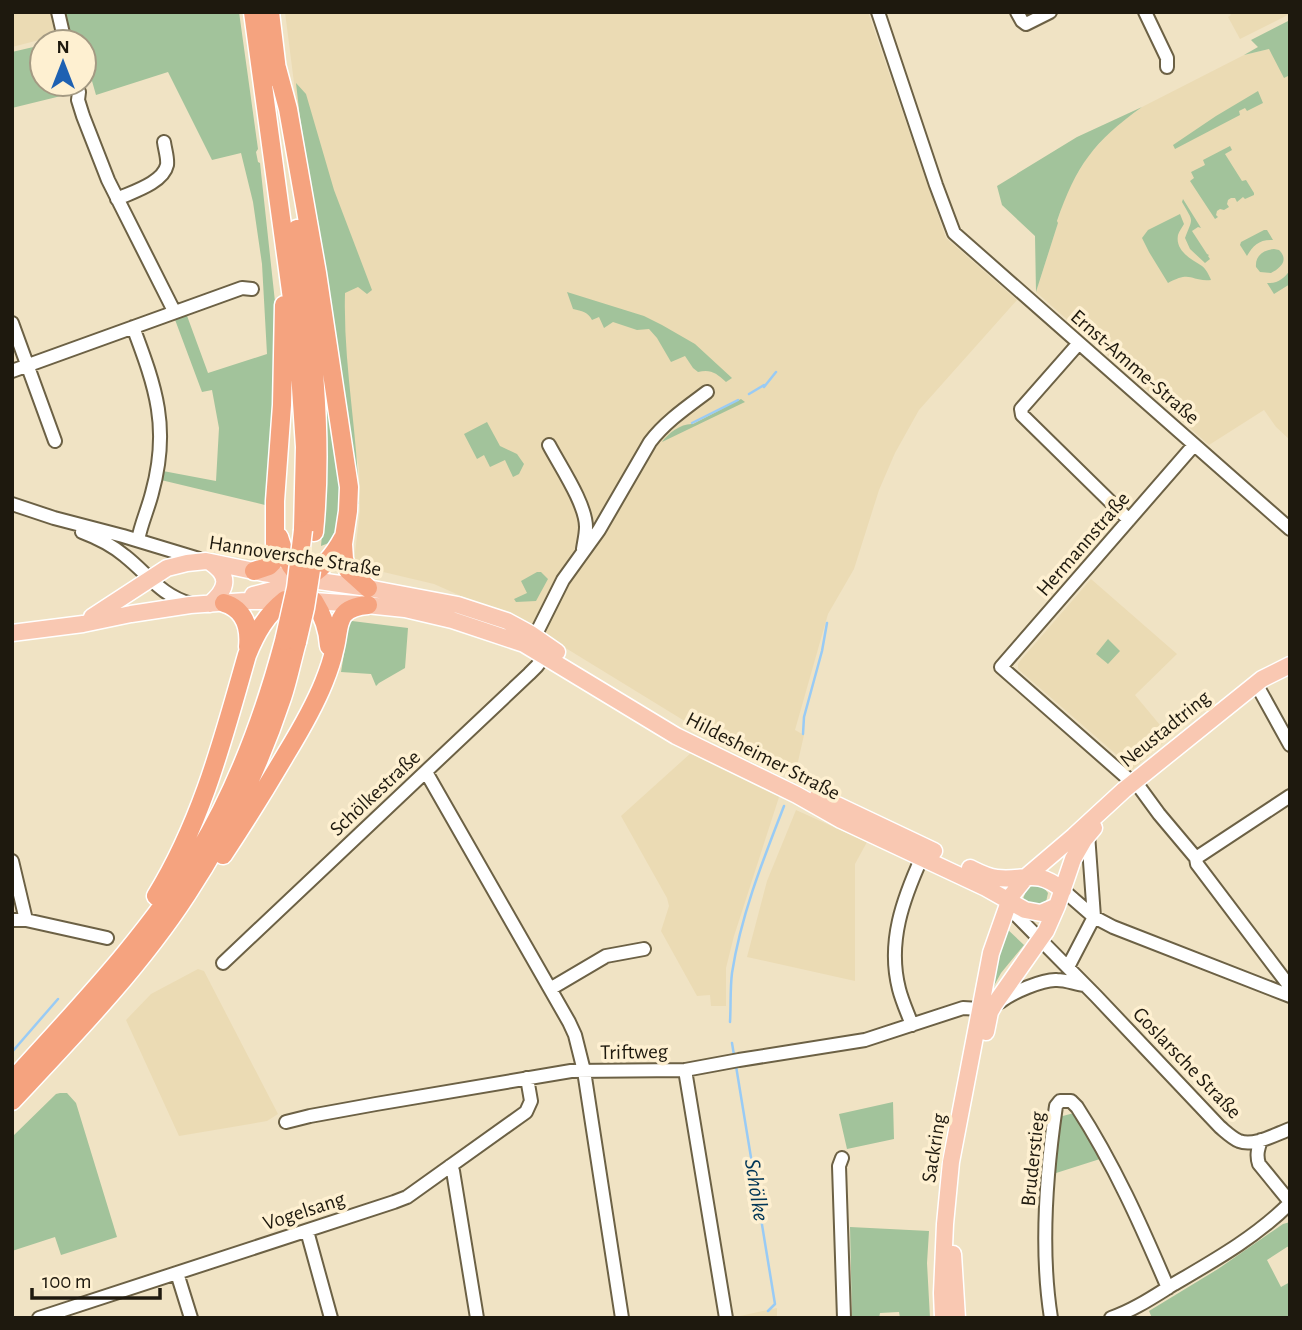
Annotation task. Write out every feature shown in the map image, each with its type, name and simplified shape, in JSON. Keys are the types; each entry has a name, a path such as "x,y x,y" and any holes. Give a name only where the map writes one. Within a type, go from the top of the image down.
{"highway":[{"path":"270,12 316,393 318,478 309,531"},
{"path":"12,1081 128,951 171,894 213,827 259,725 306,599 309,531 302,394 287,255 254,18"},
{"path":"186,896 206,881 241,827 316,701 335,649 340,621 364,599 345,566 343,551 349,487 332,368 288,109 277,68"},
{"path":"258,572 273,562 275,552 287,255"},
{"path":"275,522 284,554 303,592 321,611 328,628 328,670"},
{"path":"101,984 104,970 145,914 191,830 214,770 247,655 261,625 272,610 303,592 317,571 331,557 346,531"},
{"path":"214,603 237,610 246,620 249,634 247,655"},
{"path":"12,1101 118,983 186,896 227,827 259,761 283,695 291,641"}],"main road":[{"name":"Hannoversche Straße","path":"58,627 94,616 172,566 208,562 258,572 303,592"},
{"path":"208,562 219,568 224,581 222,592 214,603"},
{"name":"Hannoversche Straße","path":"12,633 83,624 131,614 303,592 458,605 507,621 532,642"},
{"name":"Hildesheimer Straße","path":"532,642 676,736 797,795 841,820 922,857 984,880"},
{"name":"Hildesheimer Straße","path":"547,652 682,730 984,880"},
{"name":"Neustadtring","path":"1027,876 1104,818 1136,785 1262,679 1290,665"},
{"name":"Neustadtring","path":"1136,785 1259,690 1290,673"},
{"path":"985,1011 1001,995 1041,940 1057,906 1081,835"},
{"path":"1009,900 1027,876"},
{"path":"984,880 1035,876 1047,879 1063,890"},
{"path":"984,880 1025,910 1037,913 1057,906"},
{"name":"Sackring","path":"957,1318 953,1265 956,1201 985,1011 984,986 993,947 1009,900"},
{"name":"Sackring","path":"943,1318 945,1224 950,1174 985,1011"}],"street":[{"name":"Ernst-Amme-Straße","path":"878,12 939,196 954,233 1290,529"},
{"path":"1017,12 1026,24 1050,12"},
{"path":"1144,12 1167,58 1167,67"},
{"path":"78,98 92,140 117,199 174,312"},
{"path":"117,199 158,180 164,174 167,164 164,142"},
{"path":"12,370 242,288 251,289"},
{"path":"12,323 55,441"},
{"path":"133,327 149,370 159,409 161,433 154,484 138,540"},
{"path":"1079,342 1021,411 1129,520"},
{"path":"532,642 563,580 599,530 657,434 707,392"},
{"path":"549,445 584,516 586,527 582,553"},
{"name":"Hermannstraße","path":"1136,785 1001,667 1194,445"},
{"path":"12,504 208,562"},
{"path":"54,518 123,554 170,596 178,600 214,603"},
{"path":"94,537 100,533 112,533"},
{"name":"Schölkestraße","path":"223,963 537,666 547,652"},
{"path":"1259,690 1290,745"},
{"path":"426,772 575,1035 584,1071 622,1318"},
{"path":"1136,785 1196,858 1197,864 1289,992"},
{"path":"1196,858 1290,796"},
{"path":"1068,967 1094,917 1081,835"},
{"path":"912,1025 899,988 895,956 902,907 922,857"},
{"path":"12,862 19,920 107,938"},
{"path":"1063,890 1094,917 1113,928 1289,992"},
{"name":"Goslarsche Straße","path":"1009,900 1010,910 1220,1127 1240,1142 1261,1140"},
{"path":"550,989 606,956 644,949"},
{"path":"985,1011 1016,991 1051,980 1085,985"},
{"name":"Triftweg","path":"285,1122 571,1071 685,1070 864,1040 962,1008 985,1011"},
{"path":"685,1070 726,1318"},
{"name":"Vogelsang","path":"39,1318 407,1197 526,1112 531,1101 527,1078"},
{"name":"Bruderstieg","path":"1051,1318 1046,1257 1047,1178 1056,1106 1060,1101 1068,1100 1074,1103 1096,1137 1129,1200 1168,1288"},
{"path":"1111,1318 1138,1312 1168,1288 1258,1231 1290,1202 1259,1164 1257,1152 1261,1140 1290,1129"},
{"path":"842,1158 839,1166 844,1318"},
{"path":"450,1166 477,1318"},
{"path":"307,1231 331,1318"},
{"path":"177,1273 191,1318"}],"shaded area":[{"path":"12,12 50,12 53,28 28,28 28,43 12,47"},
{"path":"285,12 868,12 946,238 1017,300 919,410 895,453 879,490 854,569 828,614 795,730 804,735 795,775 749,756 683,720 533,628 434,584 358,566 354,561 360,510 359,469 302,146"},
{"path":"1229,12 1290,14 1240,39 1228,17 1231,15"},
{"path":"1290,44 1290,440 1264,410 1209,445 1036,292 1067,191 1088,156 1107,135 1142,107 1244,55"},
{"path":"1091,579 1177,654 1135,695 1170,737 1133,769 1018,669 1020,661"},
{"path":"692,752 780,794 734,936 726,968 726,1006 711,1006 710,995 697,996 661,931 669,906 667,898 621,816"},
{"path":"796,810 867,842 855,864 855,981 747,957 767,881"},
{"path":"198,969 204,971 278,1114 267,1121 179,1136 126,1020 151,994"},
{"path":"777,1308 777,1318 731,1318"}],"green space":[{"path":"63,12 239,12 258,149 256,152 260,163 276,311 274,408 268,501 265,505 161,480 163,471 216,481 219,428 212,390 202,392 174,317 186,313 208,373 267,354 262,264 253,202 241,153 212,160 168,72 98,94 98,28 67,28"},
{"path":"1290,20 1290,75 1284,78 1269,49 1244,55 1258,47 1251,40"},
{"path":"28,48 28,98 53,98 12,108 12,52"},
{"path":"296,83 306,94 334,190 372,290 367,294 358,287 345,293 346,346 359,504 355,504 325,271"},
{"path":"1258,91 1263,103 1247,111 1245,108 1239,111 1240,115 1175,149 1173,145"},
{"path":"1142,107 1111,131 1080,170 1057,221 1036,292 1035,236 1002,205 997,186 1077,137"},
{"path":"1230,146 1232,150 1225,154 1242,181 1246,180 1254,195 1245,199 1243,197 1237,202 1235,198 1231,198 1227,204 1229,207 1217,211 1218,217 1215,219 1190,181 1194,178 1191,172 1205,165 1203,160"},
{"path":"1183,199 1201,228 1192,231 1209,255 1210,259 1205,263 1190,249 1185,238 1191,220"},
{"path":"1180,214 1184,224 1178,235 1179,246 1203,267 1211,280 1182,277 1168,283 1142,238 1148,230"},
{"path":"1267,230 1273,240 1257,244 1247,256 1240,245 1241,242"},
{"path":"1274,249 1282,254 1282,263 1271,273 1260,272 1256,267 1258,257 1263,252"},
{"path":"1290,270 1290,284 1274,294 1267,283 1280,280"},
{"path":"567,292 644,316 662,325 695,344 732,378 726,382 713,372 698,372 685,356 671,362 649,329 637,330 613,322 604,328 599,317 592,320 582,311 573,309"},
{"path":"318,346 341,472 340,511 334,541 321,546 327,478"},
{"path":"741,399 745,402 662,442 680,427 693,424"},
{"path":"487,422 500,446 517,454 524,464 519,474 513,477 505,460 490,467 484,455 477,459 464,434"},
{"path":"541,572 548,579 536,601 516,602 514,599 527,593 521,581"},
{"path":"352,621 408,628 405,668 376,686 371,674 341,672 347,624"},
{"path":"1108,639 1120,651 1108,664 1096,654"},
{"path":"1035,885 1044,888 1048,893 1046,902 1039,907 1025,904 1023,899 1027,888"},
{"path":"1005,927 1024,945 1001,973 990,993 989,985"},
{"path":"60,1093 67,1093 76,1103 117,1237 61,1255 55,1237 12,1251 12,1137"},
{"path":"893,1102 894,1139 847,1149 839,1114"},
{"path":"1074,1113 1100,1159 1053,1174 1059,1117"},
{"path":"1290,1222 1290,1246 1267,1260 1281,1287 1290,1282 1290,1318 1152,1318 1149,1311"},
{"path":"850,1227 929,1231 927,1263 930,1318 900,1318 899,1312 880,1313 879,1318 852,1318"}],"waterway":[{"name":"Schölke","path":"764,387 776,372"},
{"path":"749,394 764,385"},
{"path":"692,423 738,400"},
{"name":"Schölke","path":"803,734 804,717 827,623"},
{"name":"Schölke","path":"730,1022 732,973 741,930 784,806"},
{"path":"12,1052 58,999"},
{"name":"Schölke","path":"732,1043 734,1055"},
{"name":"Schölke","path":"736,1066 775,1304 768,1311"}]}
